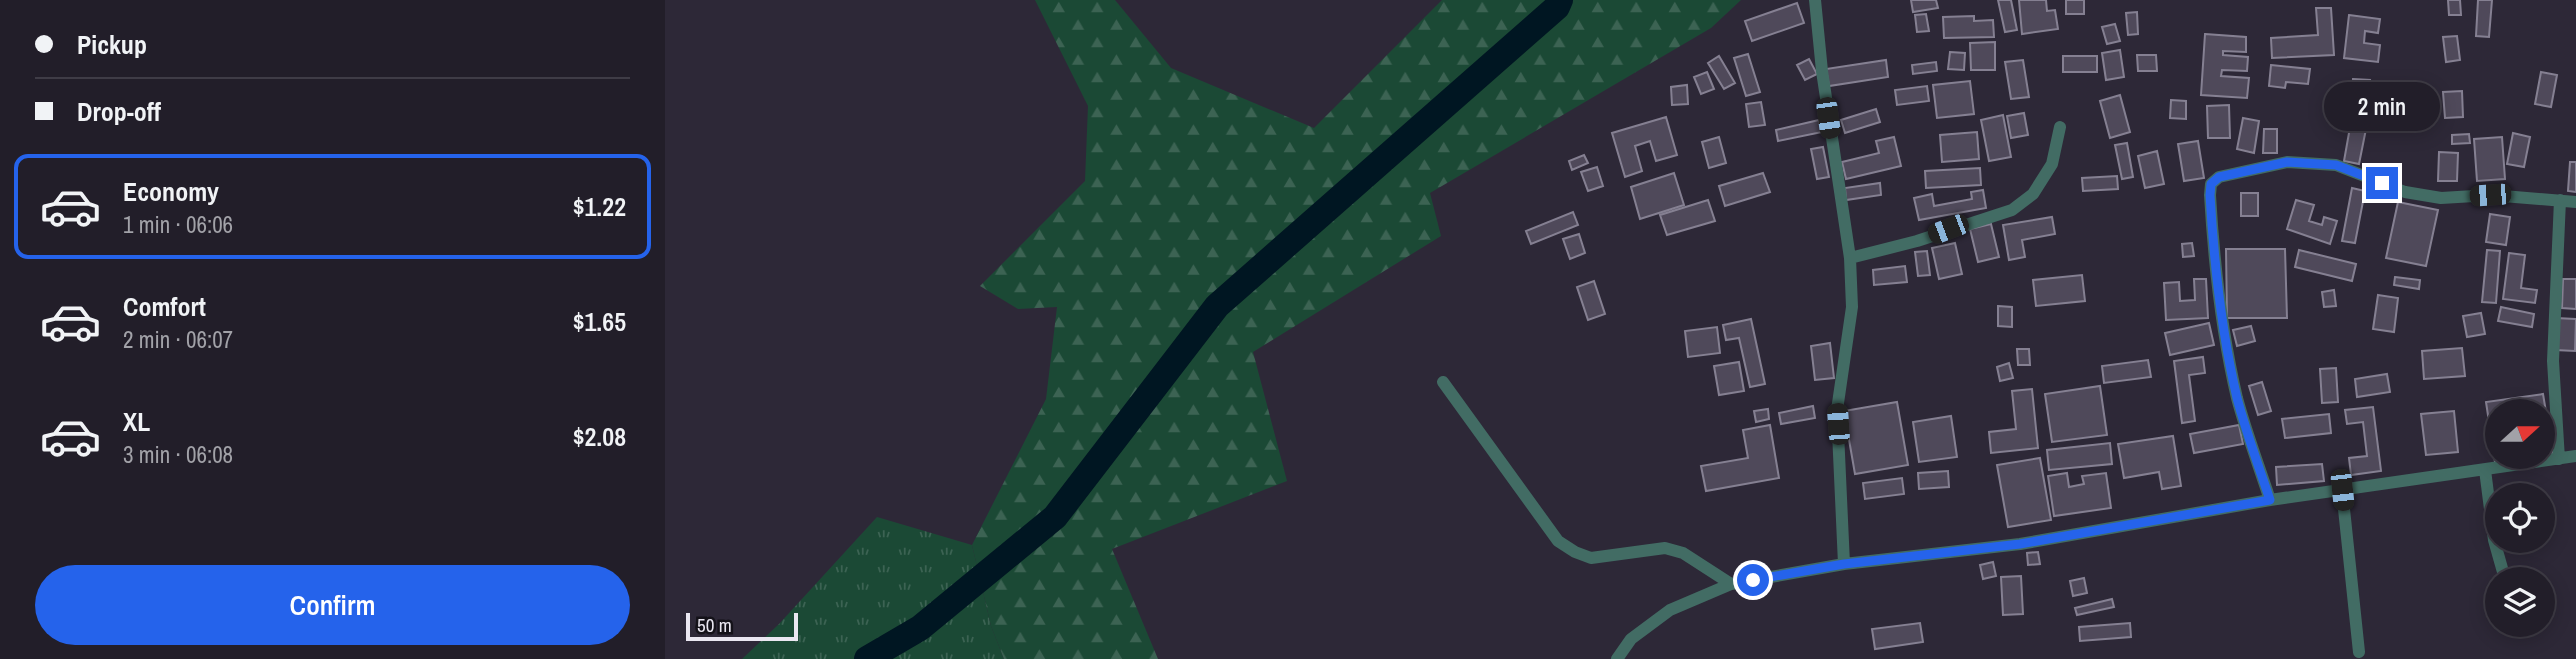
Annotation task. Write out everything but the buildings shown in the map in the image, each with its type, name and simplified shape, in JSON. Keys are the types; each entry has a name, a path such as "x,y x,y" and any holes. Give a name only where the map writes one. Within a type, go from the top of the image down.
{"street":[{"path":"1815,0 1822,71 1850,258 1851,307 1837,410 1844,564"},
{"path":"1850,258 1917,242 2012,210 2033,194 2052,164 2060,127"},
{"path":"2270,500 2238,400 2224,335 2214,271 2211,184 2219,177 2287,162 2336,165 2406,192 2441,198 2490,195 2576,202"},
{"path":"2559,459 2553,361 2560,200"},
{"path":"1443,382 1558,541 1591,558 1665,548 1683,553 1731,584"},
{"path":"1617,659 1632,639 1670,610 1731,584 1844,564 2020,544 2270,500 2576,456"},
{"path":"2485,470 2494,540 2502,567"},
{"path":"2342,490 2359,652"}],"green space":[{"path":"1035,0 1115,0 1171,68 1314,128 1442,0 1741,0 1711,28 1430,193 1441,236 1253,352 1287,481 1112,549 1158,659 1004,659 991,626 972,545 1046,399 1057,307 1018,309 980,286 1085,181 1088,106"},
{"path":"877,517 972,545 991,626 1004,659 742,659 779,624"}],"waterway":[{"path":"867,659 920,628 1055,517 1217,306 1557,7 1560,0"}],"route":[{"path":"1753,580 1844,564 2020,544 2270,500 2238,400 2224,335 2214,271 2211,184 2219,177 2287,162 2336,165 2382,183"}]}
